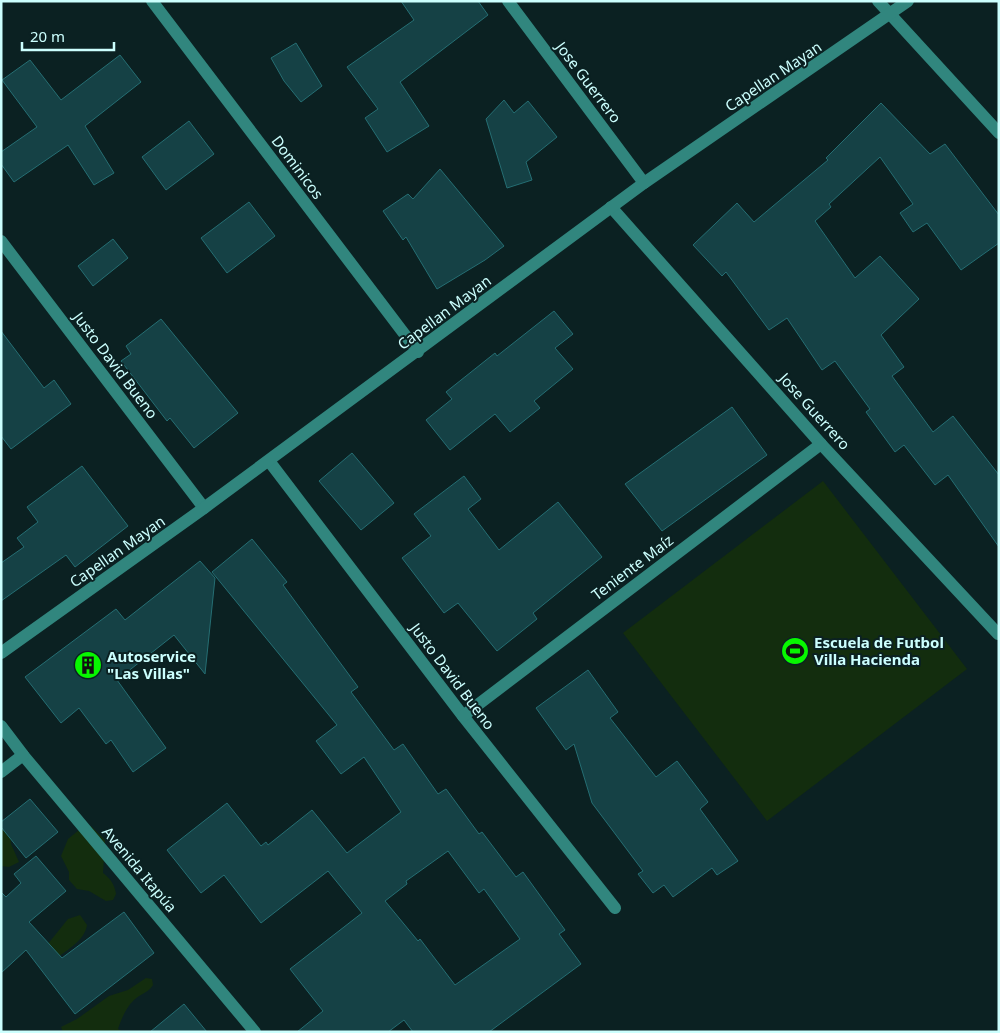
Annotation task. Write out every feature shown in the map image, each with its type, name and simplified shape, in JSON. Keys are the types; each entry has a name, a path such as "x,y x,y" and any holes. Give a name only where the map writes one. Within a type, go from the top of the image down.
{"street":[{"name":"Dominicos","path":"152,1 418,352"},
{"name":"Jose Guerrero","path":"508,1 644,183"},
{"path":"878,1 889,16 999,133"},
{"name":"Capellan Mayan","path":"1,653 418,352 644,183 889,16 908,1"},
{"name":"Jose Guerrero","path":"611,207 821,444 998,634"},
{"name":"Justo David Bueno","path":"1,241 204,508"},
{"name":"Teniente Maíz","path":"463,716 821,444"},
{"name":"Justo David Bueno","path":"269,460 463,716 615,908"},
{"name":"Avenida Itapúa","path":"1,726 23,755 255,1032"},
{"path":"1,772 23,755"}],"green space":[{"name":"Escuela de Futbol Villa Hacienda","path":"823,481 967,669 767,821 623,633"},
{"path":"84,826 91,826 105,840 103,873 110,879 115,888 116,894 113,900 106,901 89,891 77,889 69,880 69,872 61,856 68,839"},
{"path":"4,827 10,831 11,844 19,862 9,867 1,866 1,828"},
{"path":"80,915 87,925 83,935 75,944 57,958 39,955 68,919"},
{"path":"146,978 152,979 153,985 129,1006 118,1029 123,1032 63,1032 61,1027 77,1019 109,996 128,990"}],"building":[{"path":"401,1 478,1 488,15 400,82 429,126 387,152 365,118 378,109 347,67 414,20"},
{"path":"296,43 322,86 301,102 284,81 271,58"},
{"path":"120,55 141,82 85,126 114,173 94,185 68,145 14,182 1,164 1,152 37,127 2,80 30,60 61,100"},
{"path":"504,100 514,113 528,101 557,137 526,162 532,180 507,188 486,119"},
{"path":"881,103 930,154 945,144 999,215 999,243 961,270 927,223 913,232 900,213 913,204 880,157 829,204 831,207 815,221 855,278 880,256 919,299 881,335 904,367 892,376 933,432 953,416 999,475 999,547 948,475 935,485 904,445 895,452 866,412 870,409 835,361 822,370 787,318 769,330 726,272 722,276 693,245 737,203 754,222 828,160 826,158"},
{"path":"189,121 214,154 166,190 142,157"},
{"path":"440,169 504,246 485,260 437,289 406,237 403,240 383,211 408,194 413,199"},
{"path":"249,202 275,236 227,273 201,238"},
{"path":"113,239 128,258 93,286 78,266"},
{"path":"554,311 573,334 555,348 573,369 534,401 540,408 510,432 495,414 450,450 426,420 452,399 446,392 495,353 497,356"},
{"path":"161,319 238,413 194,448 170,418 167,421 121,361 131,354 126,346"},
{"path":"1,331 44,388 54,380 71,404 11,449 1,436"},
{"path":"732,407 767,455 662,531 625,484"},
{"path":"352,453 394,503 361,530 319,481"},
{"path":"82,466 128,526 75,567 66,555 1,601 1,563 24,547 17,538 38,522 27,507"},
{"path":"464,476 481,499 468,509 499,550 558,502 602,557 533,613 537,619 497,651 458,603 444,613 402,558 431,536 414,514"},
{"path":"252,539 287,582 283,585 358,687 351,692 394,750 403,744 438,794 446,789 479,834 482,832 516,877 523,872 565,930 559,934 581,964 489,1032 413,1032 404,1020 388,1032 297,1032 323,1011 290,969 362,913 328,871 261,923 224,875 201,893 167,850 227,803 261,846 266,842 268,845 312,810 347,853 401,812 364,757 341,774 316,741 337,725 212,572","holes":["448,851 479,893 484,889 520,939 455,985 420,939 418,941 385,901 407,884 406,881"]},
{"path":"200,561 215,578 205,674 174,635 117,680 166,748 133,772 111,740 106,744 79,708 61,723 25,677 116,609 125,620"},
{"path":"588,670 618,712 610,718 656,777 677,761 708,802 700,809 738,861 717,875 712,868 673,897 664,885 653,893 638,874 643,871 592,803 574,744 566,750 536,708"},
{"path":"30,799 58,832 26,858 1,827 1,822"},
{"path":"36,856 66,891 29,922 62,958 124,912 154,953 75,1014 26,950 1,973 1,892 6,897 21,883 14,874"},
{"path":"184,1004 207,1032 150,1032"}],"place":[{"name":"Escuela de Futbol Villa Hacienda","path":"795,651"},
{"name":"Autoservice \"Las Villas\"","path":"88,665"}]}
